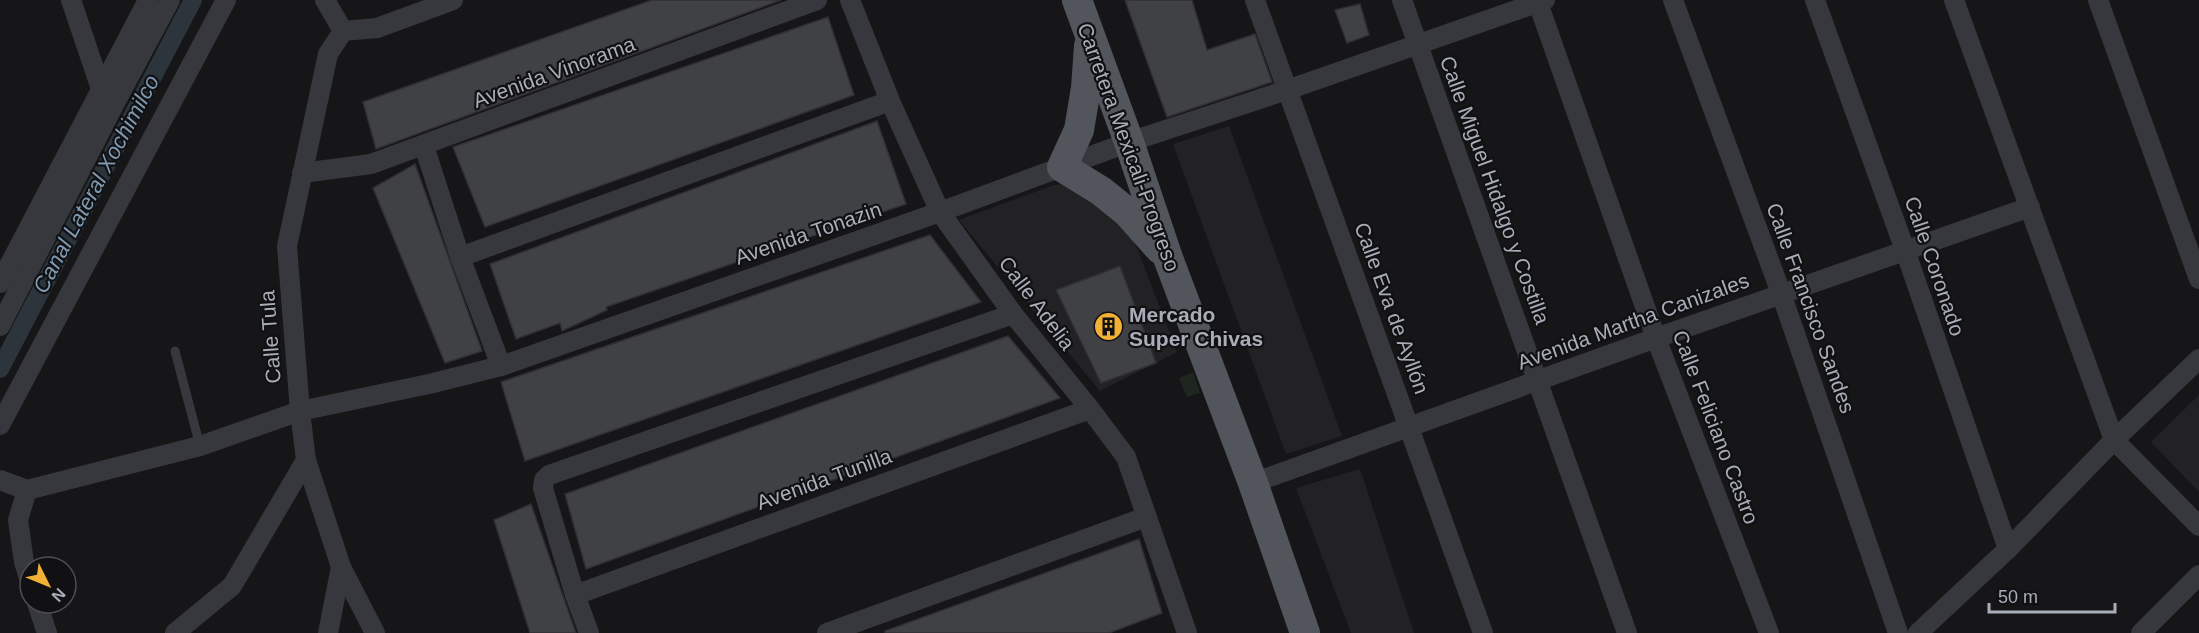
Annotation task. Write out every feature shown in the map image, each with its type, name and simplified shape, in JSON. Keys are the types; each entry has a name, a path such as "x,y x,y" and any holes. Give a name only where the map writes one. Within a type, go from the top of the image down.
{"main road":[{"name":"Carretera Mexicali-Progreso","path":"1077,0 1130,141 1168,258 1253,483 1305,633"},
{"path":"1089,36 1086,88 1079,130 1062,167 1101,191 1127,212 1168,258"}],"street":[{"path":"70,0 108,96"},
{"path":"0,326 108,96 148,0"},
{"path":"0,283 108,96 170,0"},
{"path":"0,425 226,0"},
{"path":"325,0 343,31 376,27 453,0"},
{"name":"Avenida Vinorama","path":"302,173 371,164 818,0"},
{"name":"Calle Adelia","path":"850,0 890,101 940,212 1013,314 1126,457 1184,632"},
{"name":"Calle Eva de Ayllón","path":"1255,0 1483,633"},
{"name":"Calle Miguel Hidalgo y Costilla","path":"1402,0 1627,633"},
{"name":"Calle Francisco Sandes","path":"1673,0 1781,293 1898,633"},
{"name":"Calle Coronado","path":"1815,0 1905,250 2008,549"},
{"path":"1954,0 2114,440 2199,526"},
{"path":"2098,0 2199,279"},
{"name":"Avenida Tonazin","path":"27,490 200,446 300,411 429,384 501,366 940,212 1130,141 1287,90 1540,1"},
{"name":"Calle Feliciano Castro","path":"1540,1 1656,338 1769,633"},
{"name":"Calle Tula","path":"343,31 328,54 287,246 306,460 341,567 375,633"},
{"path":"460,257 890,101"},
{"path":"424,146 460,257 501,366"},
{"name":"Avenida Martha Canizales","path":"1253,483 1781,293 2030,207"},
{"path":"589,633 575,595 543,488 544,480 549,475 1013,314"},
{"path":"1918,633 2008,549 2114,440 2199,359"},
{"name":"Avenida Tunilla","path":"575,595 1090,409"},
{"path":"175,633 232,586 306,460"},
{"path":"0,480 27,490 18,520 23,555"},
{"path":"827,633 1146,517"},
{"path":"328,633 341,567"},
{"path":"2141,633 2199,574"},
{"path":"41,615 47,633"}],"lane":[{"path":"175,351 200,446"}],"shaded area":[{"path":"1229,126 1342,436 1286,454 1173,144"},
{"path":"1074,183 1132,235 1177,352 1100,391 959,220 1054,185"},
{"path":"1193,372 1200,393 1187,397 1179,378"},
{"path":"2199,395 2199,492 2151,442"},
{"path":"1360,469 1414,633 1351,633 1296,488"}],"building":[{"path":"652,0 781,0 376,149 363,102"},
{"path":"1125,0 1192,0 1207,50 1255,34 1272,82 1167,117"},
{"path":"1360,4 1369,35 1347,43 1335,10"},
{"path":"828,17 854,95 485,227 453,147"},
{"path":"877,121 906,204 606,307 607,310 562,331 560,323 516,339 490,264"},
{"path":"415,164 482,351 445,363 373,188"},
{"path":"930,235 981,302 525,461 501,382"},
{"name":"Mercado Super Chivas","path":"1120,266 1156,363 1101,383 1056,290"},
{"path":"1008,336 1060,398 586,569 565,494"},
{"path":"531,504 576,633 530,633 494,520"},
{"path":"1139,539 1162,613 1109,633 885,633 885,631"}],"waterway":[{"name":"Canal Lateral Xochimilco","path":"0,369 193,0"}],"place":[{"name":"Mercado Super Chivas","path":"1108,326"}]}
